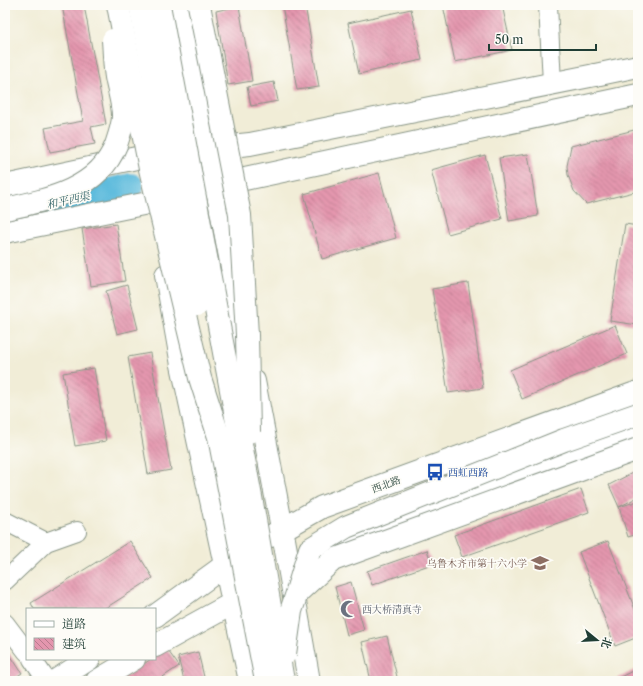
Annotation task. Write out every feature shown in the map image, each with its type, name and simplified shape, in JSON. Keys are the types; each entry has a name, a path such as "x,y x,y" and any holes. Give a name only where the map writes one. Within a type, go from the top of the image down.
{"main road":[{"path":"113,5 153,155 162,199 182,365 240,599 244,649 250,681"},
{"path":"5,208 33,203 66,193 80,186 102,166 113,151 120,135 123,116 115,75 113,5"},
{"path":"118,5 155,192 200,378 219,437"},
{"path":"140,5 205,350 219,437 266,681"},
{"path":"159,5 251,497 283,681"},
{"path":"181,5 210,148"},
{"path":"199,5 240,215 247,334 251,497"},
{"path":"206,5 210,187 229,309 275,533 282,576 292,681"},
{"path":"5,186 153,155 250,144 638,66"},
{"path":"5,232 638,95"},
{"name":"西北路","path":"156,615 231,561 275,533 322,507 638,392"},
{"path":"283,681 285,644 291,611 310,549 346,527 564,440 638,414"},
{"path":"156,645 315,559 431,510 638,434"},
{"path":"297,592 333,560 638,449"},
{"path":"282,576 309,681"},
{"path":"55,681 87,660"},
{"path":"98,681 132,660"}],"street":[{"path":"548,5 552,83"},
{"path":"595,75 638,60"},
{"path":"5,521 46,542"},
{"path":"5,580 46,542 77,531"},
{"path":"5,624 26,651"},
{"path":"33,660 47,681"}],"building":[{"path":"62,5 84,5 106,124 91,127 95,144 50,152 45,128 83,121"},
{"path":"282,5 305,5 319,87 297,90"},
{"path":"443,5 502,5 512,50 455,62"},
{"path":"239,6 252,81 228,85 216,11"},
{"path":"411,9 422,60 359,74 348,23"},
{"path":"274,82 278,101 251,106 247,87"},
{"path":"638,129 638,191 586,204 574,191 568,175 567,166 571,146"},
{"path":"528,154 538,216 509,221 499,158"},
{"path":"485,155 502,219 448,234 431,170"},
{"path":"379,173 396,238 322,259 304,194"},
{"path":"116,224 125,281 91,286 82,229"},
{"path":"625,224 638,226 638,325 610,321"},
{"path":"468,283 483,388 448,393 432,289"},
{"path":"127,285 138,329 117,334 106,291"},
{"path":"615,325 627,354 522,399 510,370"},
{"path":"150,353 171,470 148,474 128,357"},
{"path":"94,368 106,441 75,446 63,373"},
{"path":"638,470 638,497 619,507 609,485"},
{"path":"581,489 589,512 462,557 454,535"},
{"path":"638,501 638,534 628,537 619,507"},
{"path":"130,541 153,578 106,608 34,608 31,603"},
{"path":"608,541 638,617 638,637 615,646 579,552"},
{"path":"427,550 432,564 372,585 367,571"},
{"name":"西大桥清真寺","path":"351,582 364,630 347,635 335,587"},
{"path":"387,636 398,681 371,681 362,642"},
{"path":"5,647 22,673 10,681 5,681"},
{"path":"166,648 179,666 157,681 119,681 150,660 156,660 156,655"},
{"path":"198,652 205,681 184,681 178,657"},
{"path":"638,668 638,681 613,681"}],"waterway":[{"name":"和平西渠","path":"46,205 131,186"}],"place":[{"name":"西虹西路","path":"435,472"},
{"name":"乌鲁木齐市第十六小学","path":"540,563"},
{"name":"西大桥清真寺","path":"349,609"}]}
